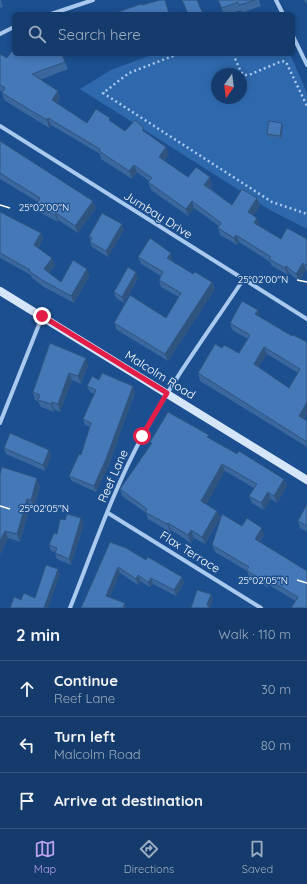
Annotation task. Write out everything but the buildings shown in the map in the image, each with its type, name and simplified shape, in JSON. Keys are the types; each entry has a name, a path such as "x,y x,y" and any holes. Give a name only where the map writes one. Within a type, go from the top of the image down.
{"street":[{"path":"57,12 93,0"},
{"path":"276,0 282,12"},
{"path":"0,34 12,28"},
{"path":"295,40 307,65"},
{"name":"Jumbay Drive","path":"0,126 307,319"},
{"name":"Reef Lane","path":"70,608 108,513 142,436 167,393 243,280"},
{"name":"Malcolm Road","path":"0,290 307,480"},
{"path":"0,423 42,316"},
{"name":"Flax Terrace","path":"108,513 261,608"}],"path":[{"path":"173,56 129,73 103,93 272,202 307,214"},
{"path":"234,56 241,72 244,75 249,75 282,61 286,62 307,106"}],"shaded area":[{"path":"149,56 291,56 307,93 307,229 270,210 80,89 111,70"}],"route":[{"path":"42,316 167,393 142,436"}]}
